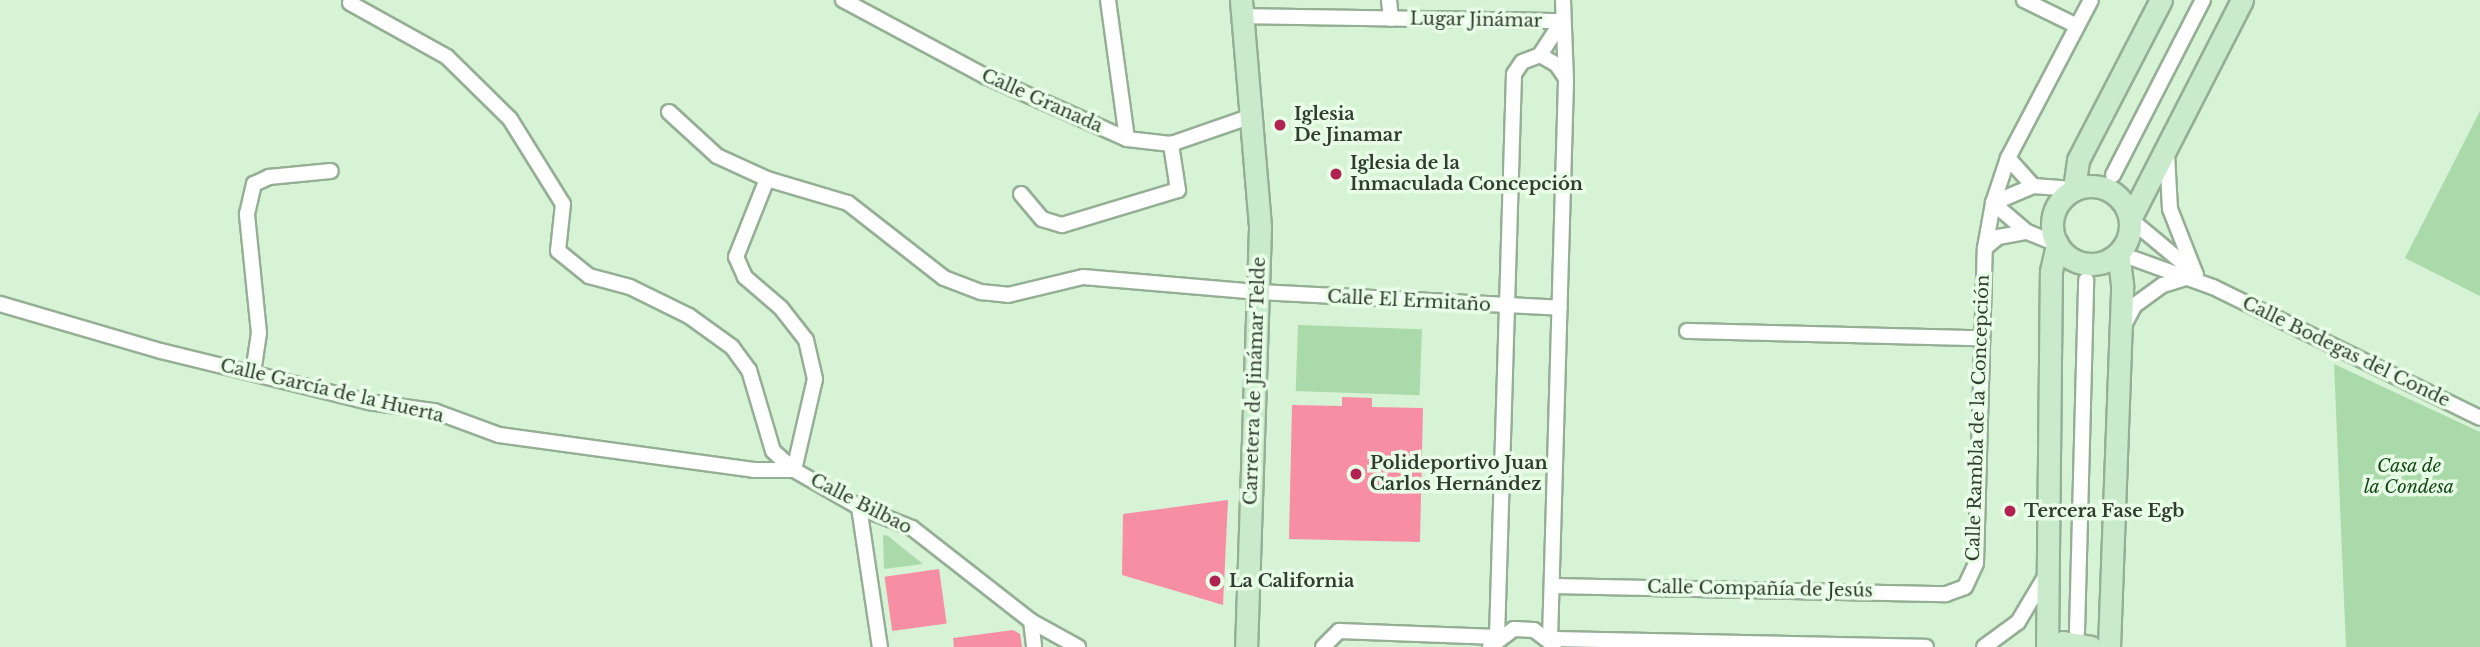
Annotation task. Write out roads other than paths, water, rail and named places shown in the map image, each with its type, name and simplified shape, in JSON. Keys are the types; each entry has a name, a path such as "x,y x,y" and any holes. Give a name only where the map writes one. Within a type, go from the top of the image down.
{"street":[{"name":"Calle Granada","path":"843,0 985,76 1126,139 1171,144 1252,116"},
{"path":"1108,0 1126,139"},
{"name":"Lugar Jinámar","path":"1389,0 1391,19"},
{"path":"1553,643 1566,81 1563,0"},
{"path":"2024,0 2077,26"},
{"name":"Calle Rambla de la Concepción","path":"1965,587 1976,563 1984,247 1993,203 2008,158 2091,0"},
{"path":"2047,647 2045,577 2051,271 2057,244 2052,219 2064,196 2074,189 2078,160 2161,0"},
{"path":"2113,175 2203,0"},
{"path":"1984,247 2014,231 2026,232 2057,244 2078,262 2106,261 2118,253 2126,243 2130,219 2242,0"},
{"name":"Calle Bilbao","path":"350,3 447,57 510,119 563,204 558,251 589,276 630,287 689,316 732,347 749,370 773,451 794,470 859,507 912,528 1031,621 1078,647"},
{"name":"Lugar Jinámar","path":"1241,8 1275,16 1562,21"},
{"name":"Carretera de Jinámar Telde","path":"1241,8 1260,228 1246,647"},
{"path":"1494,642 1514,74 1522,62 1540,55 1562,21"},
{"path":"1540,55 1558,65 1566,81"},
{"name":"Calle El Ermitaño","path":"669,112 717,156 767,179 848,203 944,278 981,292 1008,295 1083,277 1259,292 1560,308"},
{"path":"2120,333 2135,305 2163,285 2193,276 2170,209 2165,167 2168,142"},
{"path":"1021,194 1042,219 1062,225 1178,190 1171,144"},
{"path":"2008,158 2033,186"},
{"path":"253,373 259,333 247,214 254,184 269,177 331,171"},
{"path":"767,179 736,257 745,277 781,308 806,340 816,379 794,470"},
{"path":"2026,232 1993,203 2033,186 2074,189 2088,186 2115,194 2130,219"},
{"name":"Calle Bodegas del Conde","path":"2130,219 2193,276"},
{"path":"2109,647 2120,333 2118,253"},
{"name":"Calle Bodegas del Conde","path":"2118,253 2193,276 2480,418"},
{"path":"2053,647 2084,640 2086,281"},
{"name":"Calle García de la Huerta","path":"0,304 368,402 434,411 499,435 754,470 794,470"},
{"path":"1687,331 1982,338"},
{"path":"859,507 880,647"},
{"path":"1984,647 2018,622 2045,577"},
{"name":"Calle Compañía de Jesús","path":"1553,586 1946,594 1965,587"},
{"path":"1031,621 1034,647"},
{"path":"1323,647 1339,631 1494,642 1514,629 1534,630 1553,643 1926,647"}],"place":[{"name":"Iglesia De Jinamar","path":"1280,125"},
{"name":"Iglesia de la Inmaculada Concepción","path":"1336,174"},
{"name":"Polideportivo Juan Carlos Hernández","path":"1356,474"},
{"name":"Tercera Fase Egb","path":"2010,511"},
{"name":"La California","path":"1215,581"}],"park label":[{"name":"Casa de la Condesa","path":"2409,477"}]}
